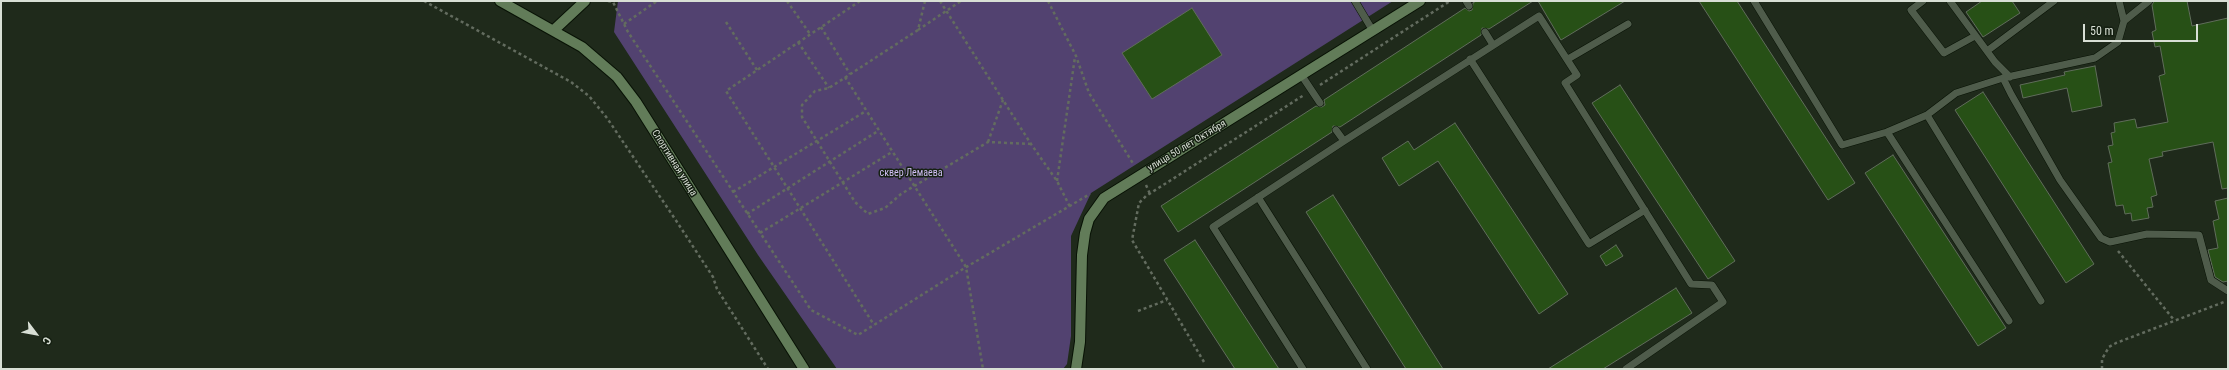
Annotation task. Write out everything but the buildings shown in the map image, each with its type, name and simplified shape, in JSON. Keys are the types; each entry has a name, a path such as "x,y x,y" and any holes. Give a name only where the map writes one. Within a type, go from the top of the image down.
{"street":[{"name":"Спортивная улица","path":"500,1 554,30 600,61 617,77 636,102 804,369"},
{"path":"554,30 585,1"},
{"name":"улица 50 лет Октября","path":"1076,369 1080,342 1082,255 1089,219 1104,198 1140,174 1302,76 1420,1"}],"lane":[{"path":"1354,1 1373,31"},
{"path":"1754,1 1842,145 1886,132 1927,115 1956,93 2006,77 2095,58 2118,42 2124,21 2119,1"},
{"path":"1923,1 1911,10 1944,53 1975,36"},
{"path":"1950,1 2006,77 2011,94 2060,180 2101,238 2110,242 2147,234 2199,235 2211,280 2228,291"},
{"path":"1987,51 2054,1"},
{"path":"2124,21 2149,1"},
{"path":"1303,369 1213,227 1539,16 1577,75 1566,82 1691,284 1712,285 1723,302 1626,369"},
{"path":"1568,59 1628,24"},
{"path":"1485,32 1493,45"},
{"path":"1470,60 1589,244 1645,210"},
{"path":"1302,76 1320,103"},
{"path":"1927,115 2041,301"},
{"path":"1336,130 1344,141"},
{"path":"1886,132 2009,321"},
{"path":"1258,197 1367,369"}],"path":[{"path":"424,1 571,82 589,96 607,118 678,222 713,277 716,289 768,369"},
{"path":"608,1 613,2 624,24 811,310 858,334 966,267 1096,191"},
{"path":"624,24 657,1"},
{"path":"787,1 810,34"},
{"path":"860,1 726,91 874,325"},
{"path":"918,30 925,1"},
{"path":"940,1 1031,144 1057,181 1070,207"},
{"path":"961,1 829,88 816,91 802,105 802,117 855,202 868,214 885,208 901,194 914,188 988,142 1031,144"},
{"path":"1048,1 1076,56 1089,93 1135,167 1129,171"},
{"path":"1319,85 1450,1"},
{"path":"726,22 757,70"},
{"path":"821,27 850,74"},
{"path":"798,42 829,88"},
{"path":"1057,181 1076,56"},
{"path":"845,77 914,188 966,267 983,369"},
{"path":"1204,362 1132,240 1139,203 1150,194 1306,94"},
{"path":"988,142 1003,99"},
{"path":"733,192 866,112"},
{"path":"747,214 878,131"},
{"path":"760,233 842,181 892,152"},
{"path":"1140,174 1150,194"},
{"path":"2110,242 2174,320"},
{"path":"1138,311 1167,300"},
{"path":"2102,369 2102,359 2109,347 2116,342 2228,300"}],"green space":[{"name":"сквер Лемаева","path":"618,1 1393,1 1091,193 1071,236 1071,336 1067,364 1063,369 837,369 758,255 614,32"}]}
